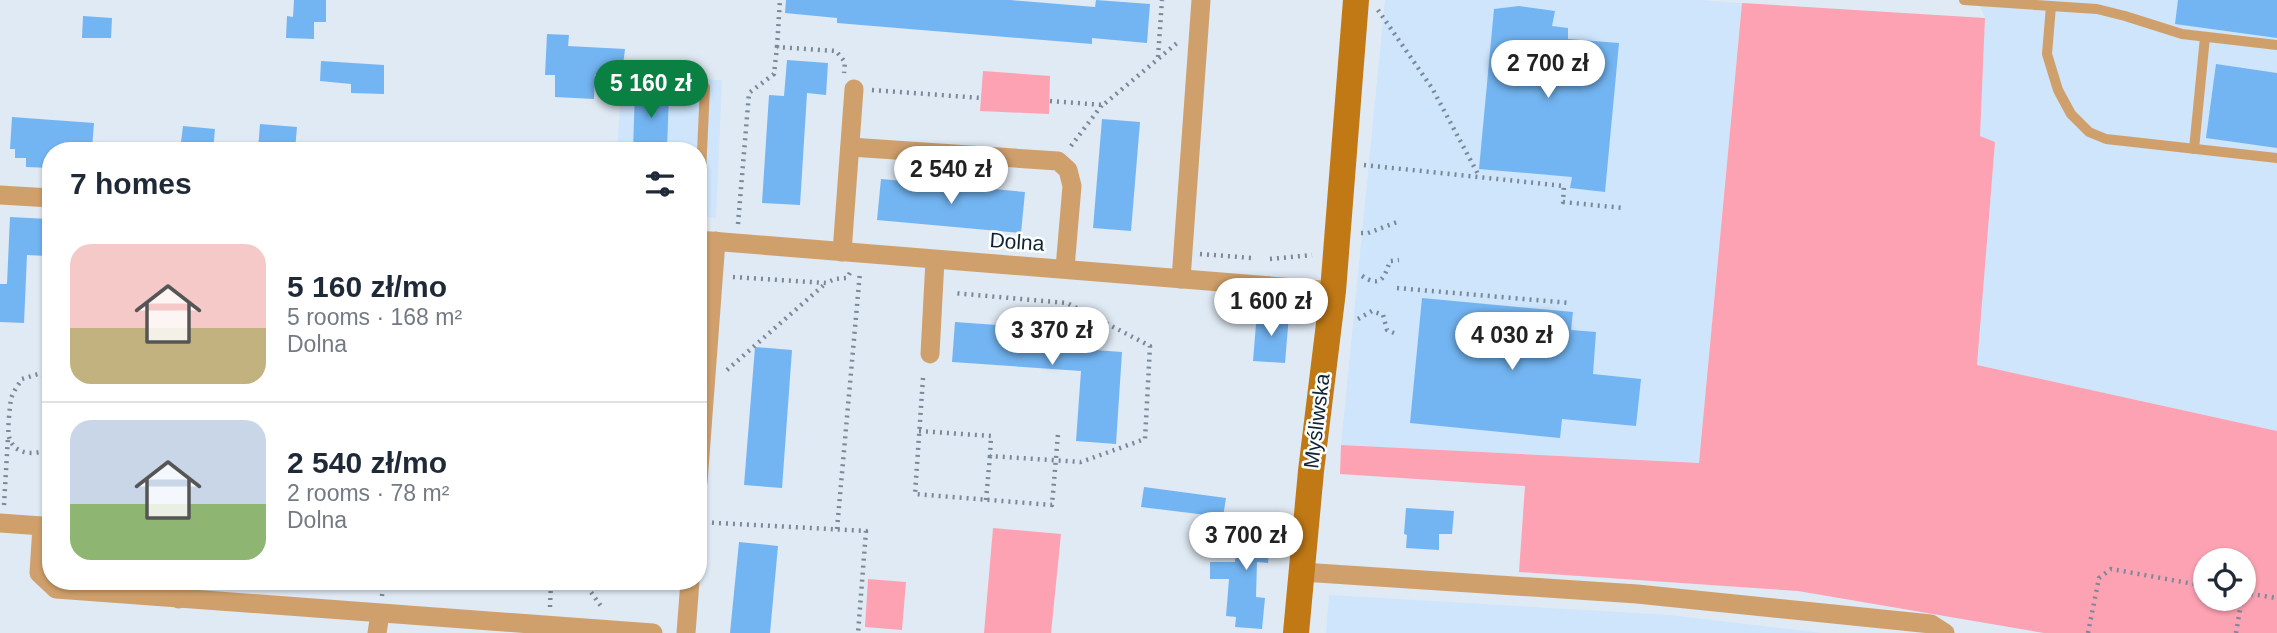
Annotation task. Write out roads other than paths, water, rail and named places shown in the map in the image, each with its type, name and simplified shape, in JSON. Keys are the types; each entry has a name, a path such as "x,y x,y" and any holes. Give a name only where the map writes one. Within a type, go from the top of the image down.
{"street":[{"path":"1181,279 1201,0"},
{"name":"Myśliwska","path":"1296,633 1366,4"},
{"path":"842,252 854,89"},
{"path":"850,147 1058,161 1069,170 1072,186 1065,268"},
{"path":"0,195 42,197"},
{"name":"Dolna","path":"707,240 842,252 861,262 935,260 1065,268 1333,291"},
{"path":"930,354 935,260"},
{"path":"2,517 42,526 39,573 42,576"},
{"path":"1302,572 1637,594 1931,624 1945,633"},
{"path":"180,590 379,624 653,633"},
{"path":"686,633 689,590"}],"lane":[{"path":"1964,0 2097,9 2182,34 2277,46"},
{"path":"2051,6 2047,54 2058,90 2071,114 2089,132 2106,139 2277,158"},
{"path":"2194,149 2205,37"},
{"path":"705,87 705,142"}]}
